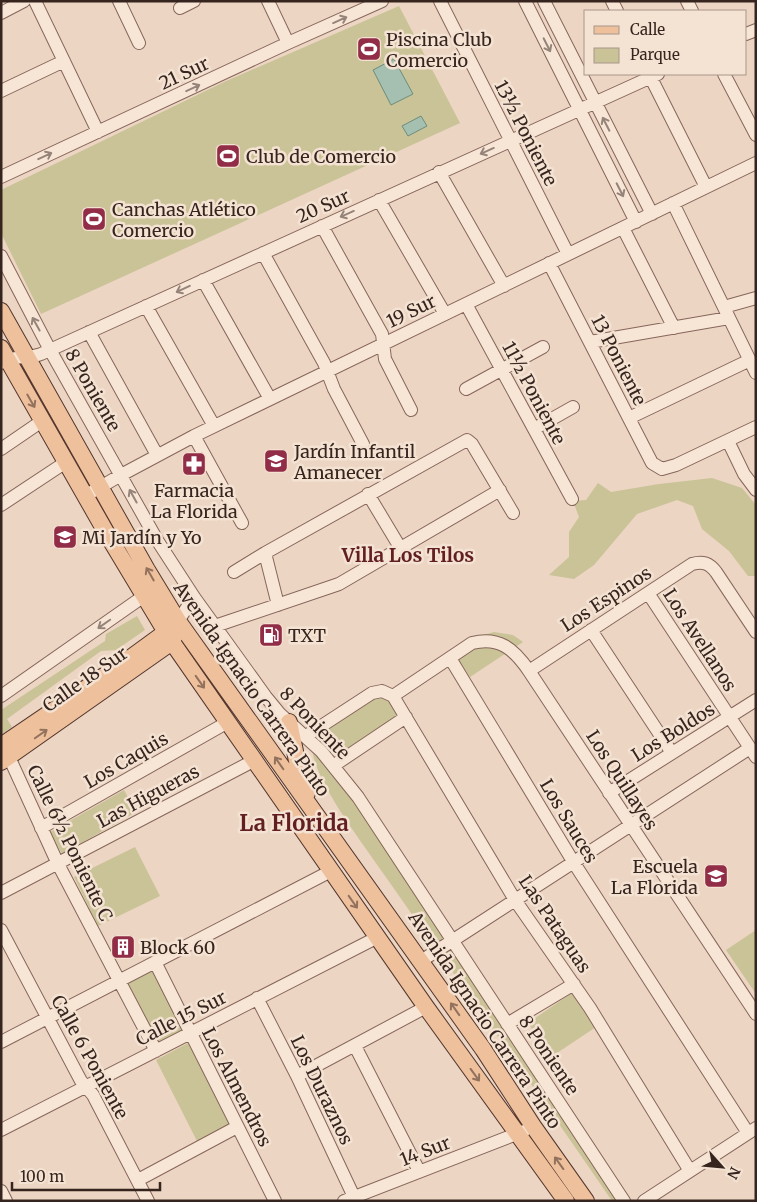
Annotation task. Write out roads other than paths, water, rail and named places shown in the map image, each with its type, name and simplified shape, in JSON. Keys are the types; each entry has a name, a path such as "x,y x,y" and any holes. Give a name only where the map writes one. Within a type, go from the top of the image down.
{"main road":[{"name":"Avenida Ignacio Carrera Pinto","path":"1,311 100,487 177,618 483,1049 533,1126 586,1201"},
{"name":"Avenida Ignacio Carrera Pinto","path":"3,356 169,637 426,1007 566,1201"},
{"path":"169,637 177,618"},
{"name":"Calle 18 Sur","path":"4,755 169,637"},
{"path":"289,722 299,770 315,814"}],"street":[{"path":"1,13 24,1"},
{"path":"35,1 98,132"},
{"path":"119,1 140,43"},
{"path":"180,8 194,1"},
{"path":"268,1 288,43"},
{"name":"21 Sur","path":"1,177 288,43 362,5 382,1"},
{"name":"13½ Poniente","path":"440,1 568,254"},
{"path":"525,1 636,222"},
{"path":"530,13 549,3 595,102 652,214"},
{"path":"1,91 64,61"},
{"path":"653,75 706,187"},
{"name":"20 Sur","path":"3,356 27,358 37,356 653,75"},
{"path":"725,75 756,135"},
{"name":"19 Sur","path":"85,496 214,426 756,163"},
{"path":"439,172 504,286"},
{"path":"379,200 445,314"},
{"path":"673,203 756,373"},
{"path":"322,226 382,334 385,359 411,410"},
{"path":"623,228 674,328"},
{"path":"263,253 324,363 334,389 363,444"},
{"name":"8 Poniente","path":"1,256 50,350 157,540 194,597 266,697 289,722 306,736 358,797 624,1201"},
{"name":"13 Poniente","path":"550,264 652,463 662,469 676,465 728,441"},
{"path":"203,280 270,399"},
{"path":"590,342 674,328 726,312 756,298"},
{"name":"11½ Poniente","path":"466,304 572,499"},
{"path":"146,306 214,426"},
{"path":"89,332 158,455"},
{"path":"466,389 543,348"},
{"path":"629,418 750,360"},
{"path":"534,429 574,407"},
{"path":"1,449 42,421"},
{"path":"756,427 728,441 744,474 756,490"},
{"path":"194,436 242,524"},
{"path":"234,572 368,494 467,440 472,444 514,513"},
{"path":"1,505 66,462"},
{"path":"215,626 339,584 500,490"},
{"path":"368,494 401,549"},
{"path":"266,553 278,605"},
{"name":"Los Espinos","path":"529,671 648,592 692,564 699,562 704,562 711,566 716,572 756,632"},
{"name":"Los Avellanos","path":"648,592 753,752"},
{"path":"1,696 144,596"},
{"path":"177,618 194,597"},
{"path":"591,630 672,753"},
{"name":"Los Quillayes","path":"450,658 472,643 483,640 502,644 512,650 529,671 756,1014"},
{"path":"306,736 372,693 382,691 393,696 450,658"},
{"name":"Los Sauces","path":"450,658 574,863 752,1130"},
{"name":"Las Pataguas","path":"393,696 515,900 590,1008 690,1171"},
{"name":"Los Boldos","path":"609,793 756,700"},
{"path":"333,766 406,717"},
{"name":"Los Caquis","path":"41,828 228,722"},
{"path":"420,961 574,863 630,824 753,752"},
{"name":"Calle 6½ Poniente C","path":"4,755 58,864 156,1050"},
{"name":"Las Higueras","path":"1,893 255,760"},
{"path":"1,1042 331,871"},
{"name":"Calle 6 Poniente","path":"1,930 47,1018 86,1087 93,1095 148,1201"},
{"name":"Calle 15 Sur","path":"1,1130 378,937"},
{"name":"Los Almendros","path":"155,962 275,1201"},
{"path":"507,1024 574,984"},
{"name":"Los Duraznos","path":"257,998 297,1076 349,1199"},
{"path":"297,1076 426,1007"},
{"path":"355,1046 419,1171"},
{"name":"14 Sur","path":"349,1199 518,1134 533,1126"},
{"path":"138,1180 237,1127"},
{"path":"644,1201 752,1130"},
{"path":"1,1191 6,1201"}],"place":[{"name":"Piscina Club Comercio","path":"369,49"},
{"name":"Club de Comercio","path":"228,156"},
{"name":"Canchas Atlético Comercio","path":"94,219"},
{"name":"Jardín Infantil Amanecer","path":"276,461"},
{"name":"Farmacia La Florida","path":"194,464"},
{"name":"Mi Jardín y Yo","path":"65,537"},
{"name":"TXT","path":"271,635"},
{"name":"Escuela La Florida","path":"716,876"},
{"name":"Block 60","path":"123,947"}],"district":[{"name":"Villa Los Tilos","path":"408,555"},
{"name":"La Florida","path":"294,823"}]}
